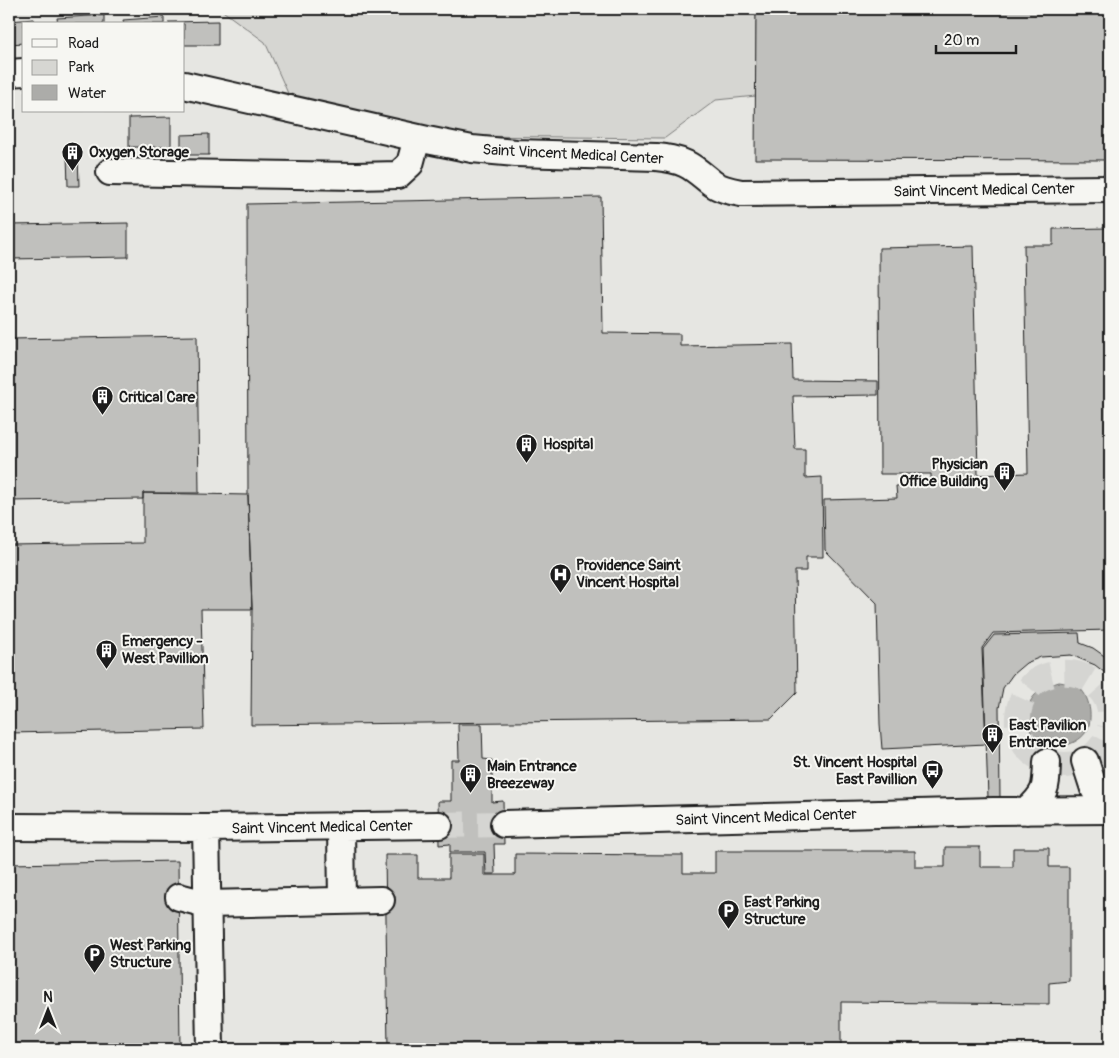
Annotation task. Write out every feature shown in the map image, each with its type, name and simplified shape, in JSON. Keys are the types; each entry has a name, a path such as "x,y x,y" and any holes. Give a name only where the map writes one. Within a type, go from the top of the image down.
{"lane":[{"path":"9,73 22,72"},
{"name":"Saint Vincent Medical Center","path":"185,85 472,149 516,153 673,159 694,168 720,187 741,193 1110,188"},
{"path":"110,172 398,175 410,164 417,138"},
{"path":"1085,761 1094,789 1110,803"},
{"path":"1028,810 1040,798 1046,786 1047,762"},
{"name":"Saint Vincent Medical Center","path":"504,824 1028,810 1110,810"},
{"name":"Saint Vincent Medical Center","path":"9,828 341,828 439,825"},
{"path":"206,828 210,1049"},
{"path":"341,828 342,901"},
{"path":"179,897 206,904 381,900"}],"shaded area":[{"name":"Providence Saint Vincent Hospital","path":"9,9 220,9 265,42 291,100 462,136 665,138 716,100 756,96 756,9 1110,9 1110,1049 9,1049"}],"green space":[{"path":"220,9 756,9 756,96 716,100 665,138 462,136 291,100 265,42"}],"water":[{"path":"1059,682 1077,686 1085,695 1088,701 1090,721 1086,732 1081,737 1068,744 1054,746 1035,737 1028,725 1027,712 1031,700 1036,694 1045,687"}],"building":[{"path":"756,9 1110,9 1110,160 755,159"},
{"path":"104,15 104,22 58,22 57,18"},
{"path":"164,17 164,22 124,22 123,20"},
{"path":"34,19 35,22 22,22 22,43 9,44 9,21"},
{"path":"218,21 218,45 185,45 185,22 169,22"},
{"path":"171,117 171,147 129,147 129,118"},
{"path":"209,134 209,155 181,155 181,135"},
{"name":"Oxygen Storage","path":"67,155 78,155 79,186 68,186"},
{"name":"Hospital","path":"601,197 603,333 680,334 680,346 792,344 793,380 878,381 878,395 793,396 795,449 805,449 805,478 822,477 823,557 806,557 806,571 795,571 797,693 771,719 251,725 252,609 248,495 247,204"},
{"path":"128,223 128,257 9,259 9,225"},
{"name":"Physician Office Building","path":"1110,228 1110,630 993,633 982,648 986,744 882,749 877,603 825,550 824,500 897,498 896,486 931,485 931,474 880,474 879,248 973,246 978,475 1028,473 1024,245 1053,245 1053,229"},
{"name":"Critical Care","path":"197,336 199,493 143,493 143,499 9,501 9,339"},
{"name":"Emergency - West Pavillion","path":"143,493 248,495 252,609 201,609 204,729 9,733 9,545 143,543"},
{"path":"9,508 15,508 14,538 9,539"},
{"name":"East Pavilion Entrance","path":"1079,633 1080,643 1093,648 1110,660 1110,680 1095,665 1071,655 1041,657 1026,663 1013,674 1003,688 999,708 1000,798 988,798 983,649 994,635"},
{"name":"Main Entrance Breezeway","path":"458,724 482,724 483,759 492,760 492,802 503,801 504,844 494,844 495,874 486,874 485,852 450,852 450,844 439,845 438,801 451,801 451,760 459,760"},
{"name":"East Parking Structure","path":"945,847 980,847 980,867 1013,867 1013,848 1049,848 1049,867 1069,867 1069,981 1049,983 1049,1004 841,1002 841,1049 388,1049 385,855 418,855 418,878 449,878 449,854 484,854 484,875 515,875 515,854 683,855 683,873 715,873 715,851 915,851 915,867 945,867"},
{"name":"West Parking Structure","path":"178,861 180,1049 9,1049 9,864"}],"tunnel":[{"path":"1110,711 1102,692 1093,682 1078,674 1061,673 1046,676 1033,684 1026,692 1018,712 1019,733 1029,750 1038,757 1060,765 1082,762 1091,756 1106,739 1110,728"},
{"path":"439,825 504,824"}],"place":[{"name":"Oxygen Storage","path":"73,171"},
{"name":"Critical Care","path":"103,416"},
{"name":"Hospital","path":"527,463"},
{"name":"Physician Office Building","path":"1004,492"},
{"name":"Providence Saint Vincent Hospital","path":"560,593"},
{"name":"Emergency - West Pavillion","path":"106,669"},
{"name":"East Pavilion Entrance","path":"993,753"},
{"name":"St. Vincent Hospital East Pavillion","path":"933,790"},
{"name":"Main Entrance Breezeway","path":"471,794"},
{"name":"East Parking Structure","path":"728,930"},
{"name":"West Parking Structure","path":"94,973"}]}
